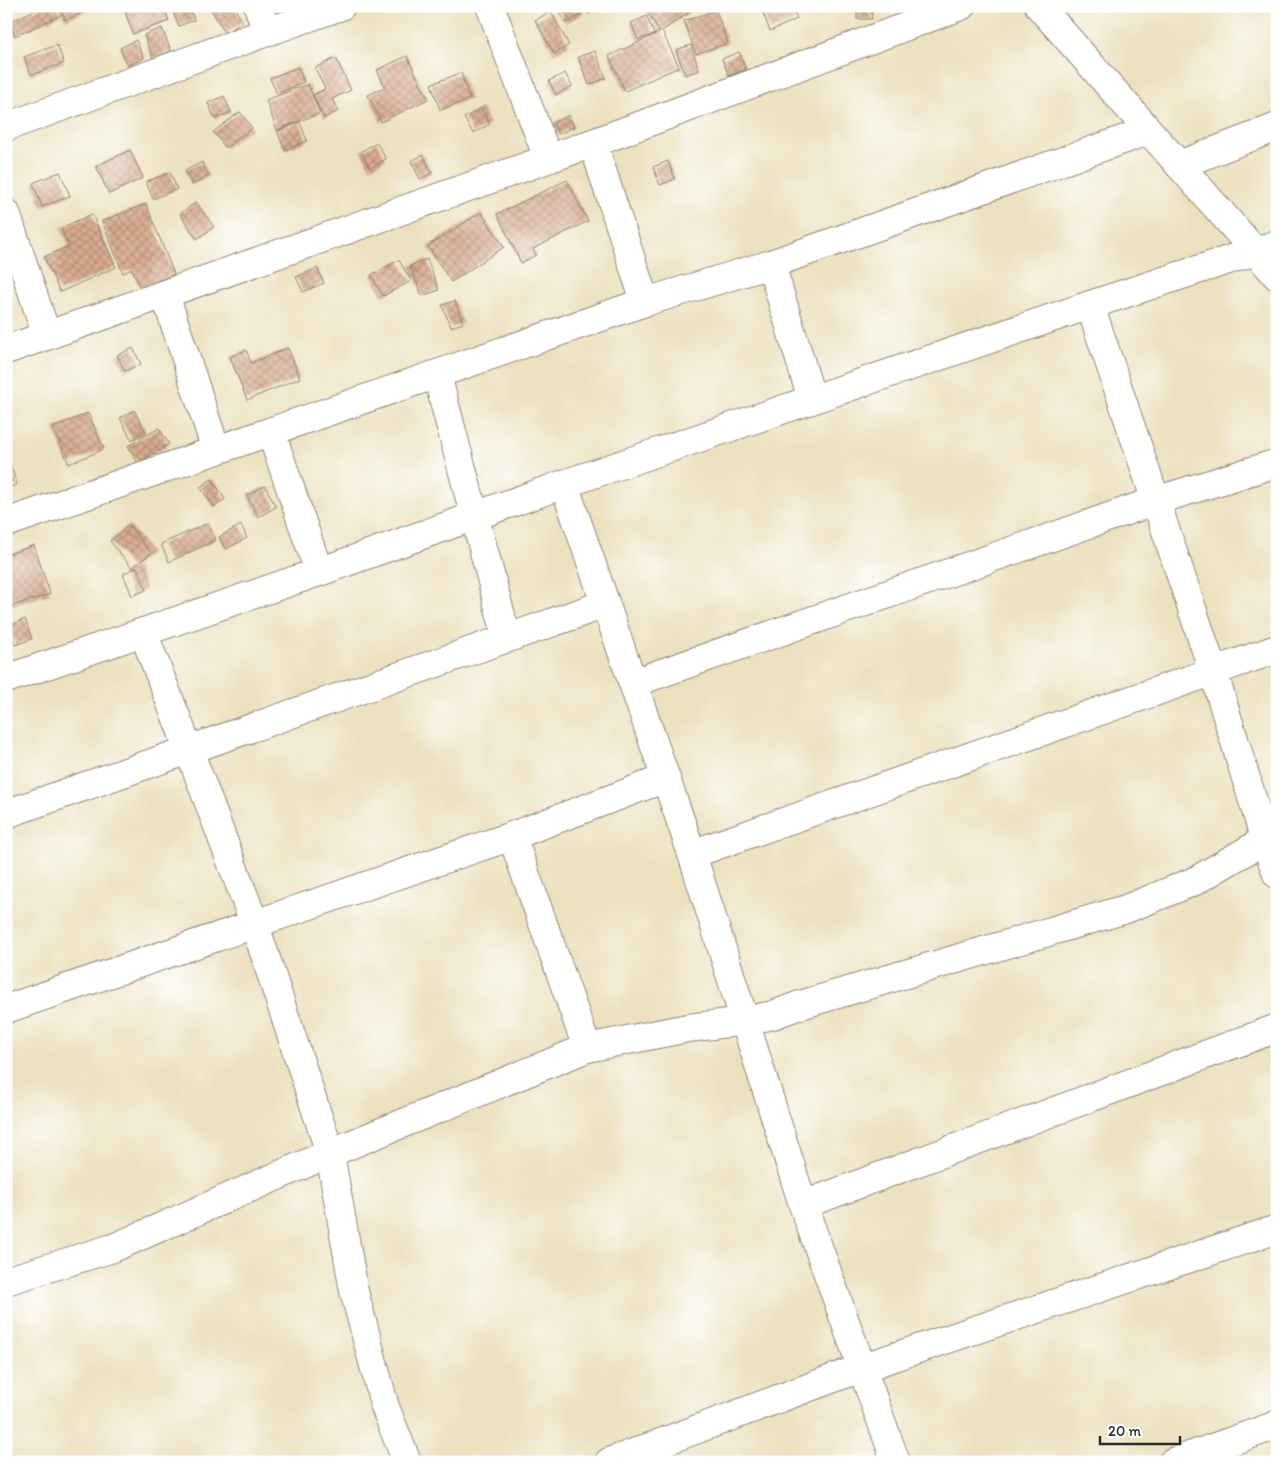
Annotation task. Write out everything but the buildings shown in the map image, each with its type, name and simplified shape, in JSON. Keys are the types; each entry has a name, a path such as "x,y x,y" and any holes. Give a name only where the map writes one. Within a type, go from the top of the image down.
{"street":[{"path":"258,6 267,32"},
{"path":"6,127 341,6"},
{"path":"490,6 548,158"},
{"path":"6,350 593,143 961,6"},
{"path":"1039,6 1179,165 1266,247 1277,276"},
{"path":"1179,165 1277,127"},
{"path":"6,523 645,302 771,264 1148,131"},
{"path":"593,143 645,302"},
{"path":"6,213 47,336"},
{"path":"6,679 318,572 564,484 1266,247"},
{"path":"771,264 812,400"},
{"path":"165,294 216,450"},
{"path":"1090,305 1212,671 1271,838 1277,874"},
{"path":"437,375 507,638"},
{"path":"271,432 318,572"},
{"path":"633,683 1155,501 1277,462"},
{"path":"564,484 692,854 802,1205 896,1462"},
{"path":"6,814 605,604"},
{"path":"143,632 255,925 330,1153 354,1290 385,1407 407,1462"},
{"path":"692,854 1277,649"},
{"path":"6,1009 512,836 666,778"},
{"path":"512,836 587,1048"},
{"path":"6,1281 113,1248 330,1153 587,1048 688,1028 745,1021 773,1015 797,1006 1126,909 1195,881 1271,838"},
{"path":"802,1205 1277,1028"},
{"path":"609,1462 861,1368 1277,1229"},
{"path":"1172,1462 1277,1425"}]}
